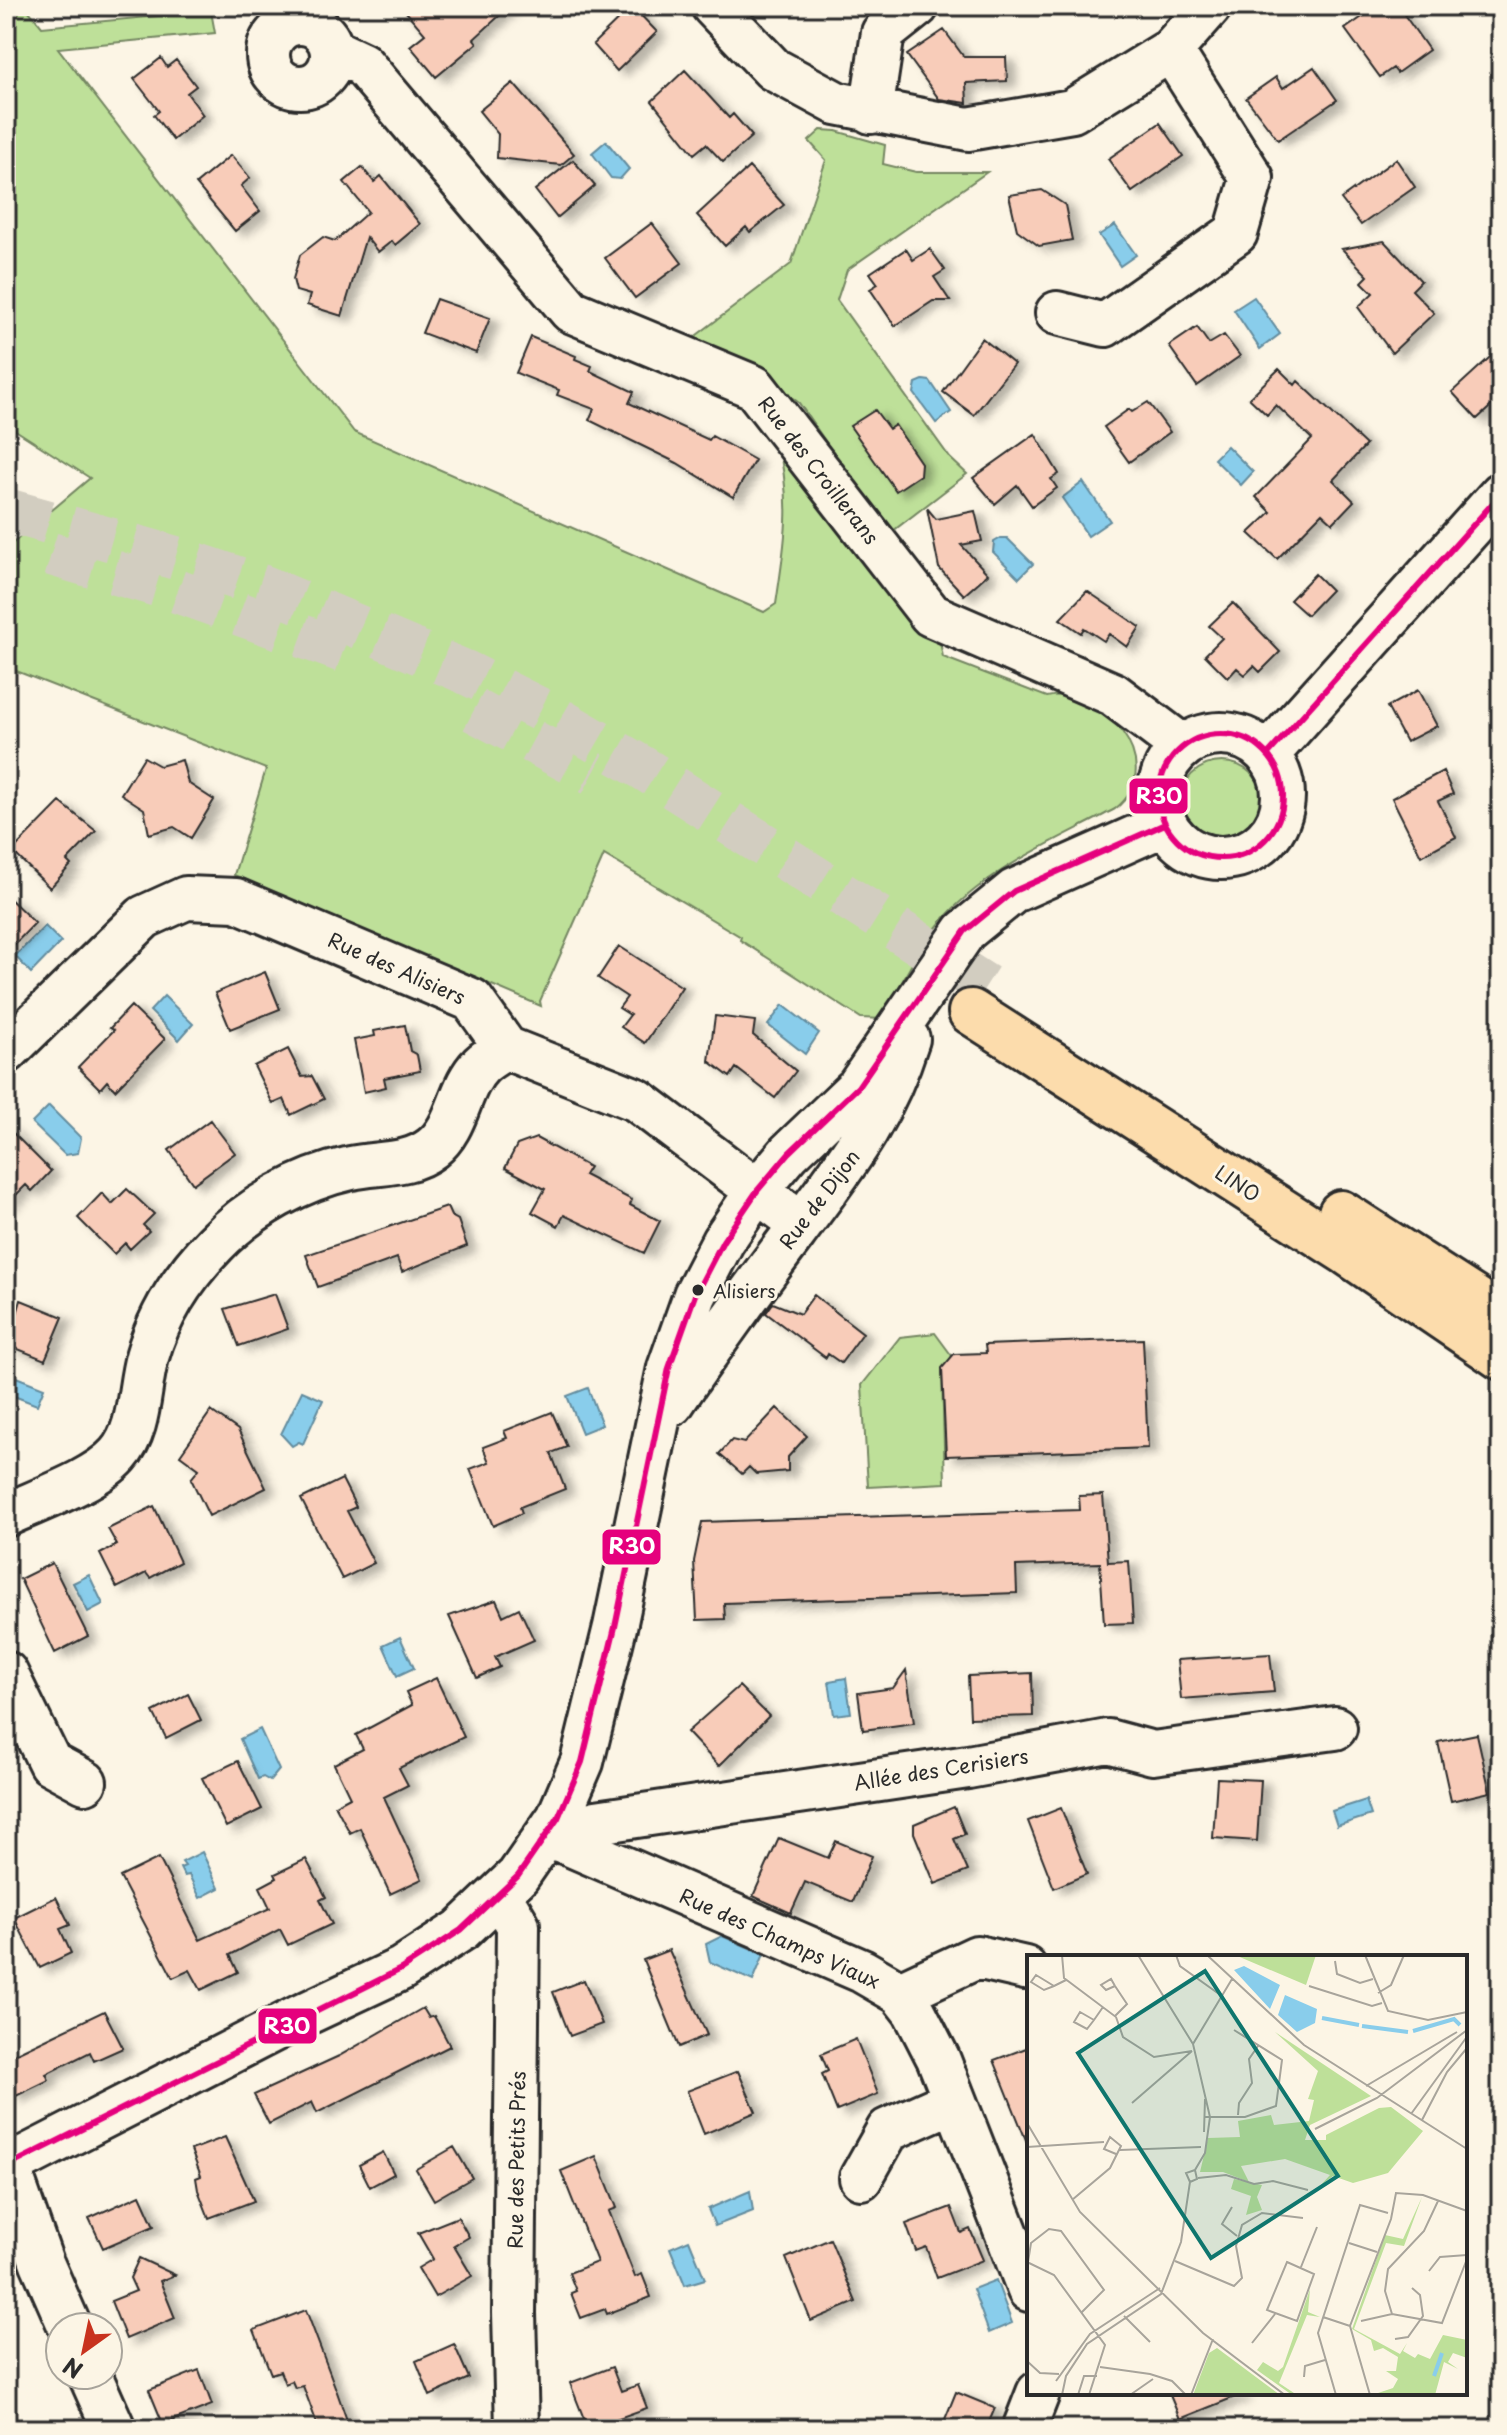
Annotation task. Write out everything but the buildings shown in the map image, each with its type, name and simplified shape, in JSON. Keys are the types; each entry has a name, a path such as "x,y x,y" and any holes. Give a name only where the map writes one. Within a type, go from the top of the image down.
{"highway":[{"name":"LINO","path":"1501,1316 979,999 1501,1357"}],"street":[{"path":"713,6 773,69 836,103 968,129 1072,111 1171,50 1210,6"},
{"path":"871,112 883,33 917,6"},
{"name":"Rue des Croillerans","path":"332,50 362,64 571,311 754,387 931,615 1113,694 1182,746"},
{"path":"1057,313 1105,325 1236,233 1252,178 1171,50"},
{"path":"1268,754 1501,494"},
{"path":"1217,733 1236,735 1268,754 1279,772 1284,793 1282,814 1272,833 1257,848 1227,858 1195,853 1178,841 1165,824 1159,803 1160,782 1168,762 1182,746 1217,733"},
{"name":"Rue de Dijon","path":"64,2311 7,2167 301,2016 401,1969 461,1930 500,1895 548,1835 582,1762 659,1425 659,1406 669,1368 695,1295 723,1241 757,1191 789,1153 858,1087 965,931 1014,891 1165,824"},
{"name":"Rue des Alisiers","path":"12,1034 144,917 178,900 203,896 252,905 461,994 481,1009 506,1048"},
{"name":"Rue de Dijon","path":"659,1425 710,1346 849,1161 881,1110 894,1082 921,996"},
{"path":"6,1515 106,1465 122,1450 132,1429 144,1368 156,1330 180,1287 226,1233 270,1201 303,1184 351,1168 410,1160 433,1148 450,1128 481,1065 506,1048 637,1100 801,1224"},
{"path":"6,1673 50,1763 85,1782"},
{"name":"Allée des Cerisiers","path":"548,1835 596,1822 968,1767 1108,1741 1153,1753 1335,1728"},
{"name":"Rue des Champs Viaux","path":"548,1835 862,1971 900,1993 920,2022 1027,2285"},
{"name":"Rue des Petits Prés","path":"500,1895 518,1925 514,2313 517,2429"},
{"path":"900,1993 977,1957 1025,1968"},
{"path":"861,2178 888,2130 953,2101"},
{"path":"97,2391 114,2429"},
{"path":"1024,2429 1037,2395"}],"green space":[{"path":"6,6 25,6 42,27 211,11 215,33 58,48 354,432 764,612 776,604 785,539 785,480 776,435 900,609 940,642 943,657 1047,697 1067,696 1088,703 1106,715 1122,731 1132,750 1136,771 1131,791 1115,809 1022,858 958,904 923,946 882,1019 861,1018 740,940 741,937 604,855 540,1001 541,1006 234,875 266,769 6,667 6,549 90,478 6,424"},
{"path":"821,130 836,131 885,145 883,164 916,172 987,172 847,270 837,300 950,458 967,474 889,534 799,403 763,375 689,341 791,264 826,160 809,141"},
{"path":"1222,762 1246,769 1258,781 1265,805 1258,829 1246,841 1222,848 1198,841 1186,829 1179,805 1186,781 1198,769"},
{"path":"935,1333 952,1356 942,1373 945,1483 868,1487 862,1385 900,1337"}],"water":[{"path":"606,141 629,169 620,179 611,178 592,153"},
{"path":"1115,225 1136,255 1120,266 1099,235"},
{"path":"1254,297 1280,334 1260,349 1234,310"},
{"path":"930,381 951,412 936,423 914,393 916,383"},
{"path":"1227,446 1253,472 1241,485 1214,459"},
{"path":"1083,482 1110,521 1088,536 1062,498"},
{"path":"1007,538 1033,564 1019,578 993,552 994,542"},
{"path":"45,926 61,942 31,973 15,956"},
{"path":"164,996 193,1024 179,1040 150,1011"},
{"path":"783,1005 819,1033 805,1054 768,1025"},
{"path":"49,1106 81,1138 78,1153 65,1155 32,1123"},
{"path":"11,1375 44,1388 37,1405 6,1393 6,1382"},
{"path":"588,1388 602,1425 582,1433 567,1396"},
{"path":"302,1391 323,1400 303,1444 299,1442 292,1446 281,1434"},
{"path":"89,1575 103,1604 88,1612 73,1583"},
{"path":"400,1637 414,1668 397,1676 383,1645"},
{"path":"846,1678 851,1713 834,1715 829,1681"},
{"path":"260,1729 279,1770 270,1781 263,1777 258,1779 240,1739"},
{"path":"1366,1800 1371,1815 1337,1826 1332,1811"},
{"path":"202,1852 219,1888 200,1898 189,1875 184,1876 180,1868 185,1866 182,1862"},
{"path":"722,1936 764,1954 753,1981 710,1962 706,1944"},
{"path":"750,2191 753,2211 715,2226 708,2209"},
{"path":"689,2240 705,2279 685,2285 670,2248"},
{"path":"996,2280 1012,2323 989,2333 973,2289"}],"tunnel":[{"path":"6,510 183,560 264,587 465,672 551,715 643,768 986,986"},
{"path":"51,554 171,589 346,652"},
{"path":"474,710 593,774"}],"transit line":[{"name":"R30","path":"1268,754 1501,494"},
{"name":"R30","path":"1221,734 1245,738 1265,752 1279,772 1283,796 1279,820 1265,840 1245,854 1221,858 1197,854 1177,840 1163,820 1159,796 1163,772 1177,752 1197,738 1221,734"},
{"name":"R30","path":"6,2167 401,1969 461,1930 518,1876 558,1818 582,1762 615,1627 669,1368 695,1295 723,1241 757,1191 789,1153 858,1087 965,931 1014,891 1165,824"}],"place":[{"name":"Alisiers","path":"698,1290"}]}
